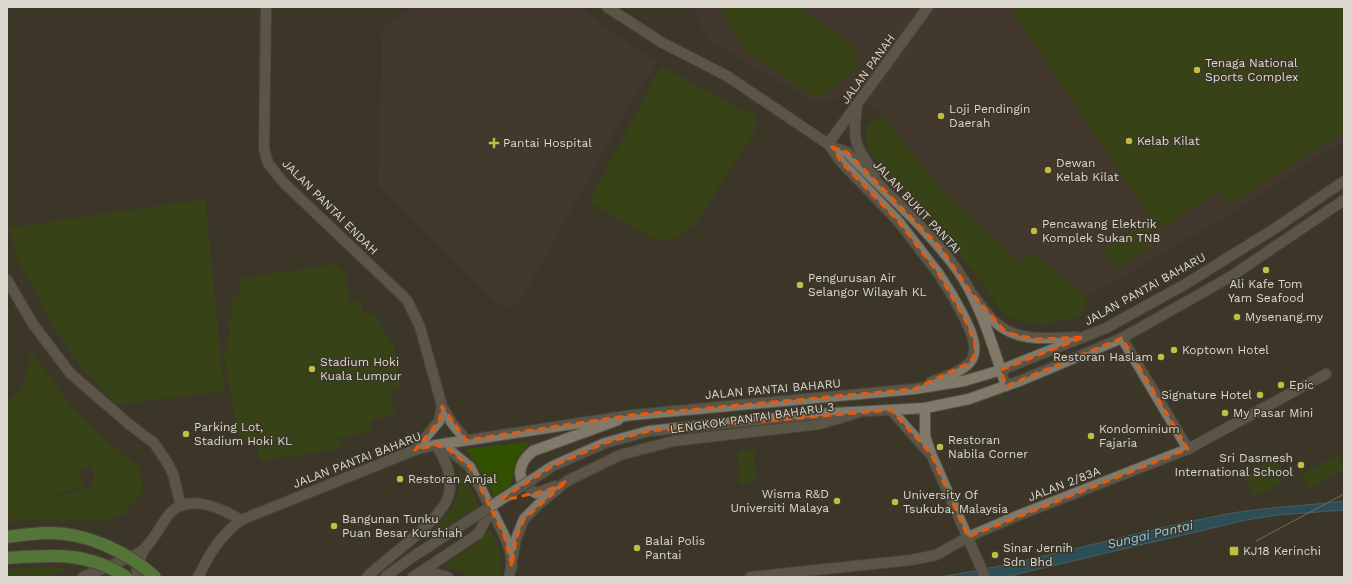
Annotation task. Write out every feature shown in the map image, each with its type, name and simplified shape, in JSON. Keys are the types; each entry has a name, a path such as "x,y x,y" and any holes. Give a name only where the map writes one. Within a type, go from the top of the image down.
{"highway":[{"path":"7,536 50,533 82,538 109,548 136,562 156,577"},
{"path":"7,558 71,556 92,560 126,577"}],"street":[{"name":"JALAN PANTAI ENDAH","path":"266,7 264,149 268,163 275,174 309,208 407,300 420,327 442,406 452,423 466,440"},
{"name":"JALAN BUKIT PANTAI","path":"607,7 661,42 727,76 830,146 847,152 941,248 957,269 970,291 1006,386"},
{"name":"JALAN PANAH","path":"830,146 928,7"},
{"path":"857,106 854,124 855,142 892,198"},
{"name":"JALAN BUKIT PANTAI","path":"830,146 842,163 898,221 938,273 952,295 975,344 974,356 969,363 952,374 914,389"},
{"name":"JALAN PANTAI BAHARU","path":"198,577 210,551 228,530 241,520 415,450 466,440 632,415 914,389 964,381 1001,370 1106,328 1184,285 1274,229 1344,181"},
{"path":"385,577 411,558 553,466 605,443 650,431 816,414 925,408 969,399 1006,386 1122,338 1230,277 1344,200"},
{"path":"7,280 33,324 70,374 108,407 154,443 173,474 181,506"},
{"path":"970,291 993,320 1012,334 1036,339 1084,337"},
{"path":"1122,338 1188,449"},
{"name":"JALAN 2/83A","path":"750,577 911,560 936,555 968,537 1017,516 1188,449 1326,374"},
{"name":"JALAN PANTAI ENDAH","path":"415,450 436,428 440,421 442,406"},
{"path":"925,408 925,436 931,454 986,577"},
{"path":"891,410 931,454"},
{"name":"LENGKOK PANTAI BAHARU 3","path":"509,577 516,539 524,519 540,503 567,481 620,455 674,441 820,424 862,412"},
{"path":"567,481 548,490 536,493 528,489 520,476 520,467 524,458 533,451 632,415"},
{"path":"436,445 448,449 470,467 504,535 510,551 512,566"},
{"path":"367,577 426,526 444,505 449,495 449,470 444,457 436,445"},
{"path":"415,576 478,534 489,514 488,501"},
{"path":"137,577 137,565 144,550 172,512 181,506 187,503 212,506 227,511 241,520"},
{"path":"83,577 144,550"},
{"path":"415,576 433,573 448,577"}],"highlighted area":[{"path":"832,147 847,152 941,248 970,291 1003,329 1012,334 1036,339 1084,337 1001,370 1006,386 1122,338 1188,449 968,537 931,454 891,410 649,431 605,443 553,466 503,498 505,500 548,490 567,481 524,519 516,539 512,567 504,535 470,467 448,449 436,445 415,450 439,421 442,406 466,440 632,415 914,389 969,363 974,356 975,344 966,321 938,273 898,221 842,163"}],"shaded area":[{"name":"Pantai Hospital","path":"413,7 581,7 600,24 658,64 634,96 523,297 519,303 514,306 508,307 498,303 489,295 378,184 383,27"},
{"path":"693,7 1344,7 1344,140 1232,213 1087,297 1033,252 1019,261 946,194 882,115 862,100 851,93 817,103 707,39"}],"green space":[{"path":"720,7 800,7 854,46 860,66 823,96 810,94 745,52"},
{"name":"Tenaga National Sports Complex","path":"1009,7 1344,7 1344,133 1229,204 1220,191 1158,230"},
{"path":"661,66 755,117 757,121 755,130 697,222 675,239 667,241 654,239 589,202"},
{"path":"882,115 946,194 1019,261 1033,252 1087,297 1081,316 1048,324 1018,321 999,309 983,284 925,210 868,151 865,134 867,126"},
{"path":"205,199 224,391 116,405 76,361 58,334 16,257 9,228"},
{"path":"1144,224 1156,243 1115,269 1103,250"},
{"name":"Stadium Hoki Kuala Lumpur","path":"334,264 345,273 350,302 360,300 363,314 374,313 394,347 401,388 390,390 394,416 371,420 372,431 339,438 340,449 259,461 256,439 239,442 223,350 226,350 225,345 228,344 227,337 230,336 227,318 233,317 231,298 241,296 239,279"},
{"path":"31,353 72,406 101,436 139,467 144,491 123,515 106,520 47,519 7,522 7,402 18,392 25,380","holes":["89,461 94,473 93,486 17,508 84,486 79,471 89,466"]},
{"path":"530,442 516,459 511,485 494,497 488,481 465,449"},
{"path":"754,450 756,483 740,484 738,451"},
{"path":"1337,455 1344,469 1309,489 1301,475"},
{"path":"1275,458 1287,479 1255,497 1243,477"},
{"path":"459,469 479,505 420,544 450,511 458,493"},
{"path":"488,528 495,539 499,551 501,577 469,577 465,572 445,566 479,542"},
{"path":"50,567 72,569 47,577 7,577 7,569"}],"water":[{"name":"Sungai Pantai","path":"1344,501 1344,510 1278,515 1246,520 1005,577 940,577 976,571 1155,529 1227,514"}],"tram line":[{"path":"1256,541 1344,494"}],"place":[{"name":"Tenaga National Sports Complex","path":"1197,70"},
{"name":"Loji Pendingin Daerah","path":"941,116"},
{"name":"Kelab Kilat","path":"1129,141"},
{"name":"Pantai Hospital","path":"494,143"},
{"name":"Dewan Kelab Kilat","path":"1048,170"},
{"name":"Pencawang Elektrik Komplek Sukan TNB","path":"1034,231"},
{"name":"Ali Kafe Tom Yam Seafood","path":"1266,270"},
{"name":"Pengurusan Air Selangor Wilayah KL","path":"800,285"},
{"name":"Mysenang.my","path":"1237,317"},
{"name":"Koptown Hotel","path":"1174,350"},
{"name":"Restoran Haslam","path":"1161,357"},
{"name":"Stadium Hoki Kuala Lumpur","path":"312,369"},
{"name":"Epic","path":"1281,385"},
{"name":"Signature Hotel","path":"1260,395"},
{"name":"My Pasar Mini","path":"1225,413"},
{"name":"Parking Lot, Stadium Hoki KL","path":"186,434"},
{"name":"Kondominium Fajaria","path":"1091,436"},
{"name":"Restoran Nabila Corner","path":"940,447"},
{"name":"Sri Dasmesh International School","path":"1301,465"},
{"name":"Restoran Amjal","path":"400,479"},
{"name":"Wisma R&D Universiti Malaya","path":"837,501"},
{"name":"University Of Tsukuba, Malaysia","path":"895,502"},
{"name":"Bangunan Tunku Puan Besar Kurshiah","path":"334,526"},
{"name":"Balai Polis Pantai","path":"637,548"},
{"name":"KJ18 Kerinchi","path":"1234,551"},
{"name":"Sinar Jernih Sdn Bhd","path":"995,555"}]}
